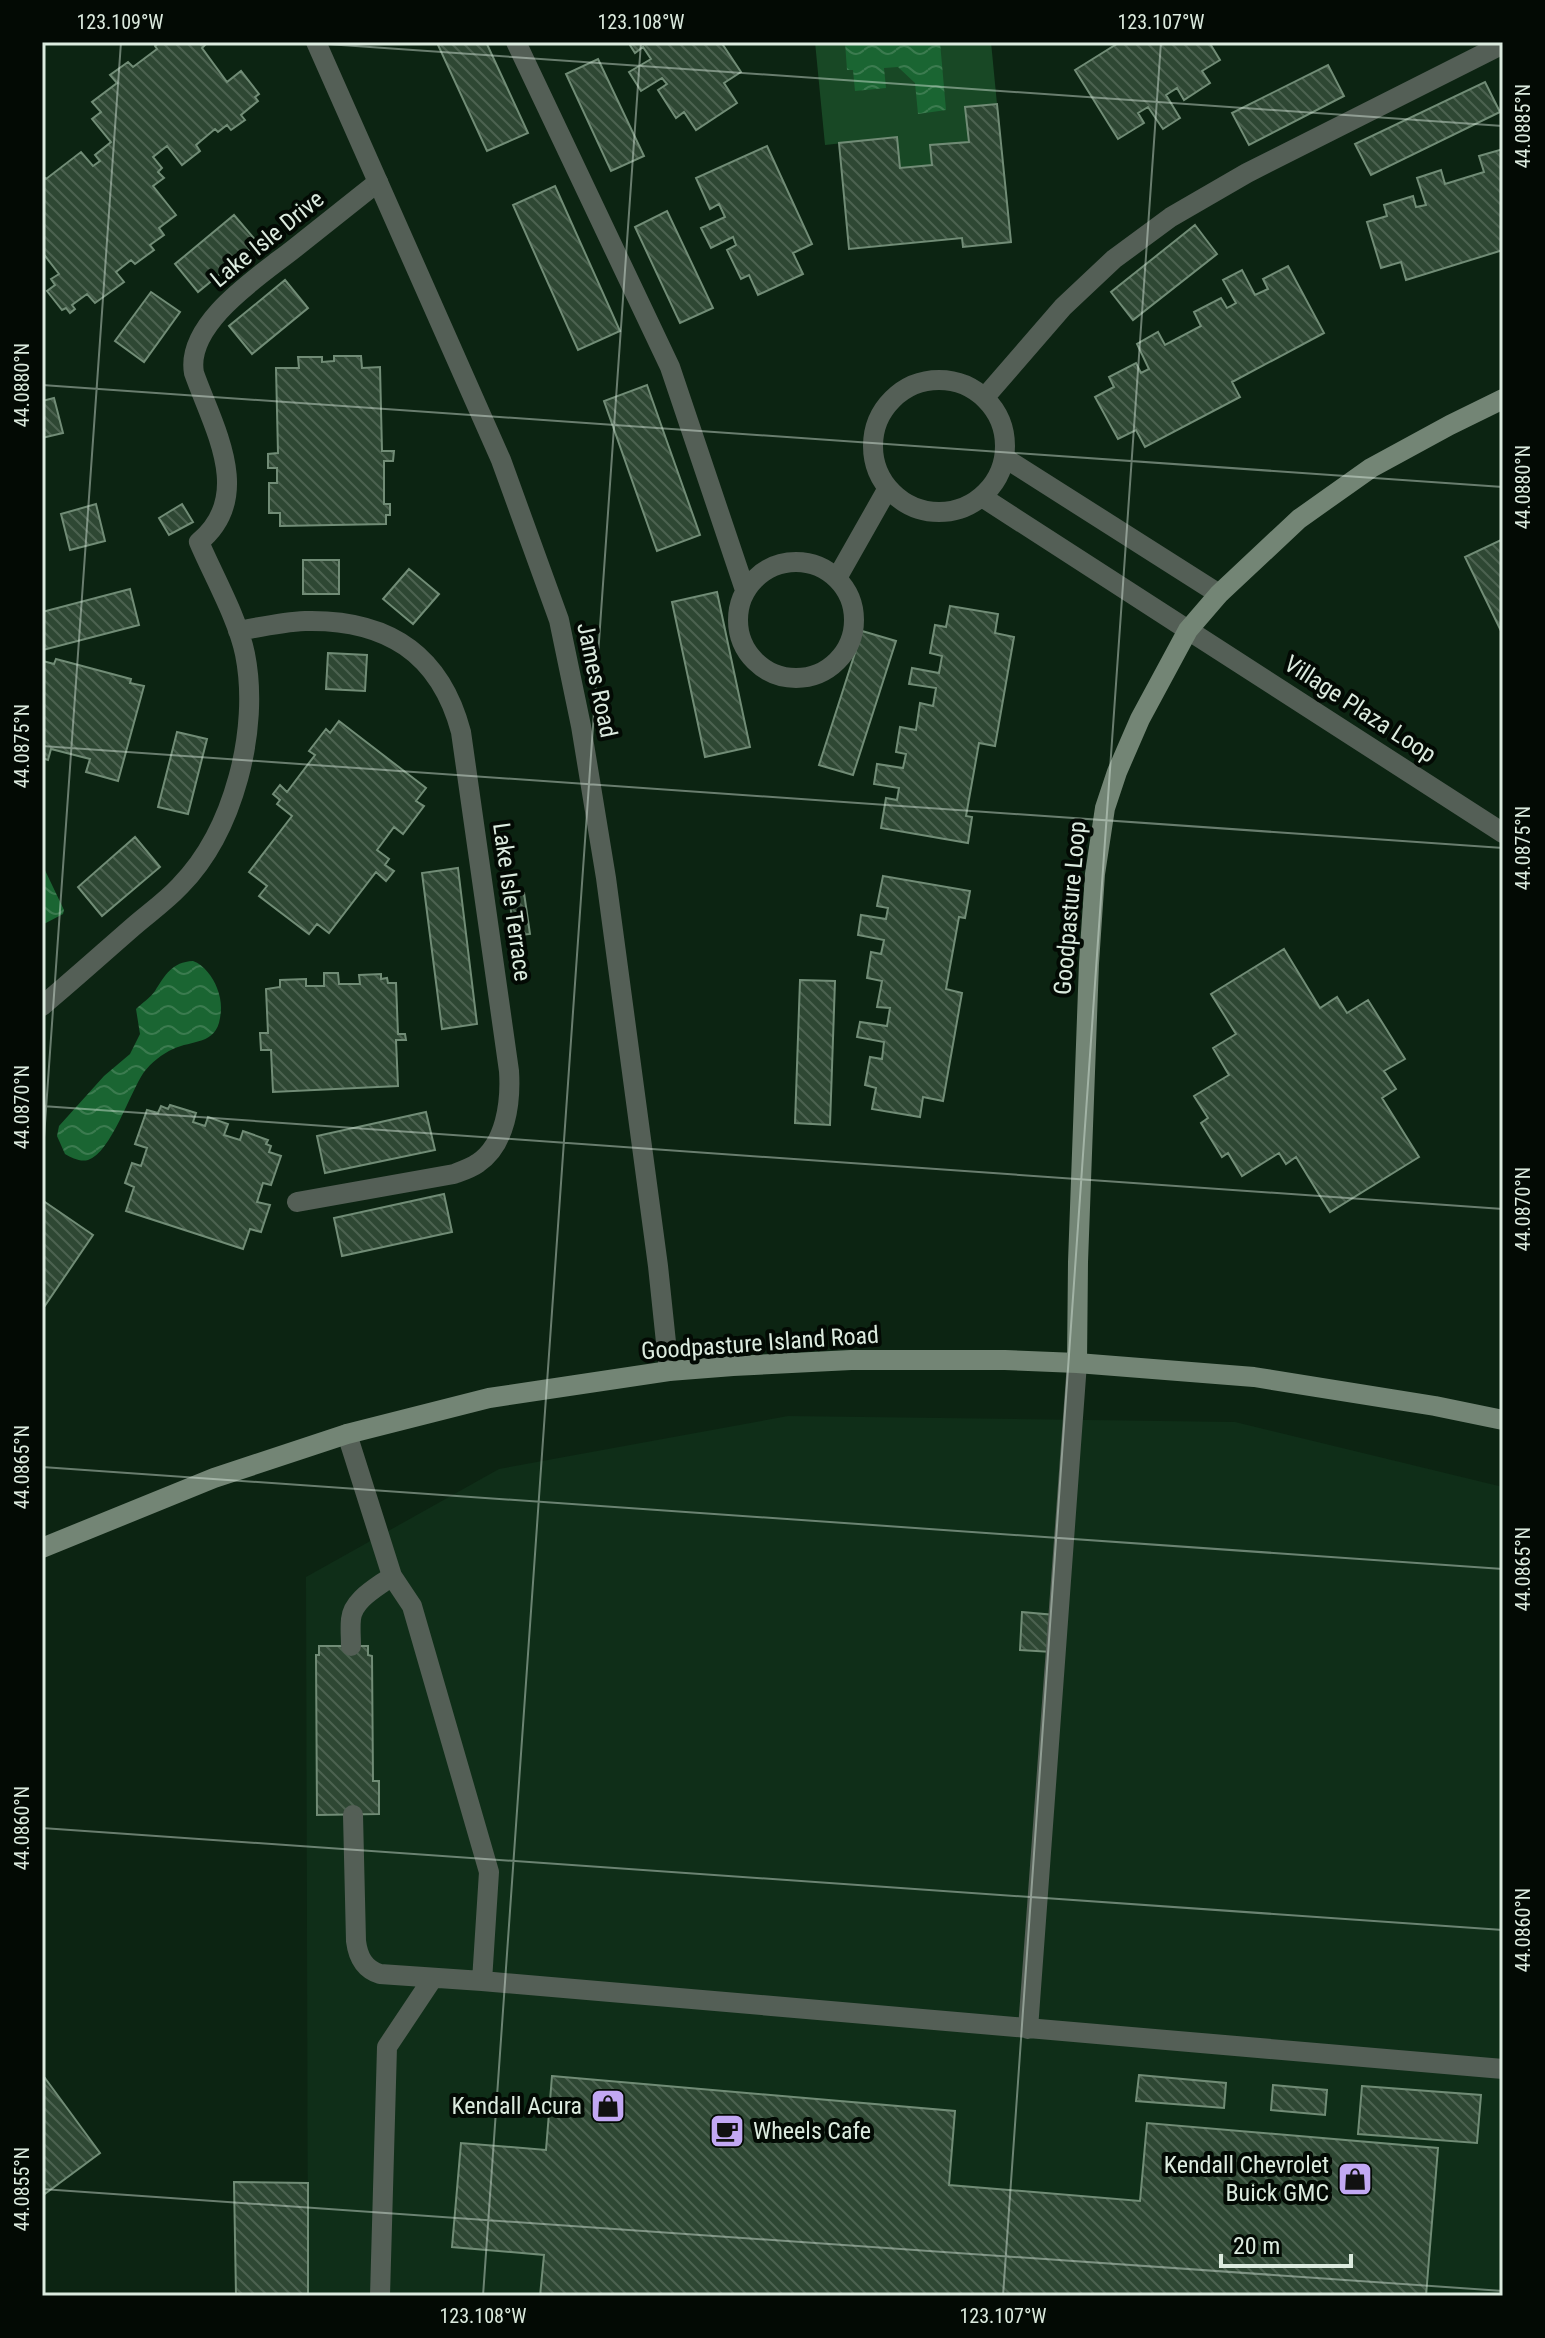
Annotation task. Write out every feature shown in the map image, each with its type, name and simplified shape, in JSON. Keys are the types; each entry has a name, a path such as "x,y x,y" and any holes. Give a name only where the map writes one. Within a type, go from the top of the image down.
{"main road":[{"name":"Goodpasture Loop","path":"1077,1363 1089,963 1095,874 1105,808 1140,719 1188,630 1219,594 1299,519 1371,468 1503,399"},
{"name":"Goodpasture Island Road","path":"42,1548 214,1478 347,1434 489,1398 669,1371 851,1360 1077,1363 1254,1377 1503,1420"}],"street":[{"name":"James Road","path":"316,42 501,460 559,620 581,726 606,878 669,1371"},
{"path":"516,42 670,367 745,590"},
{"path":"985,397 1063,307 1114,259 1171,217 1247,173 1503,44"},
{"name":"Lake Isle Drive","path":"42,1006 181,885 211,841 238,782 244,753 249,688 245,655 238,631 199,542 218,523 223,510 228,484 226,459 194,373 194,356 204,333 235,296 378,182"},
{"path":"943,379 966,385 985,397 998,413 1005,435 1005,458 997,480 982,497 962,508 939,512 905,503 888,488 877,468 873,445 877,422 883,409 900,392 920,382 943,379"},
{"path":"1005,458 1219,594"},
{"path":"837,578 888,488"},
{"name":"Village Plaza Loop","path":"982,497 1503,833"},
{"path":"800,561 820,566 837,578 849,594 854,616 852,636 843,655 829,669 810,677 774,675 757,664 744,648 737,629 738,609 745,590 758,574 780,564 800,561"},
{"name":"Lake Isle Terrace","path":"238,631 306,621 357,625 383,633 404,645 425,660 440,679 461,732 509,1071 509,1102 500,1133 478,1163 454,1174 297,1202"},
{"path":"1028,2029 1077,1363"},
{"path":"347,1434 392,1576 412,1606 489,1872 482,1981"},
{"path":"351,1646 353,1610 392,1576"},
{"path":"353,1815 357,1953 371,1971 380,1974 1503,2069"},
{"path":"380,2296 387,2047 433,1978"}],"shaded area":[{"path":"815,42 991,42 997,104 966,107 969,142 930,145 932,165 900,168 897,137 825,145"},
{"path":"788,1416 1235,1422 1503,1487 1503,2296 308,2296 306,1577 499,1469"}],"water":[{"path":"845,42 940,42 946,110 918,114 915,83 898,67 884,68 886,88 855,91 853,70 847,70"},
{"path":"42,864 64,910 63,914 42,925"},
{"path":"193,961 201,965 215,984 221,1007 218,1027 208,1037 169,1051 150,1065 112,1134 96,1155 82,1160 65,1154 57,1136 59,1126 104,1076 130,1054 140,1034 136,1009 153,994 170,970"}],"building":[{"path":"160,42 208,42 202,48 227,82 241,71 259,94 255,97 258,101 241,115 245,120 231,130 227,125 218,132 215,129 196,145 200,151 182,165 167,146 153,157 162,168 158,172 164,178 153,186 176,215 159,228 164,235 150,245 154,250 135,264 131,260 116,272 124,282 95,303 87,294 72,305 75,309 70,313 66,308 62,310 47,291 55,285 51,279 59,274 42,252 42,175 46,179 81,152 93,166 100,161 95,155 111,142 92,119 101,112 92,102 117,83 110,75 128,62 133,67 157,49 155,46"},
{"path":"444,42 486,42 528,133 487,151 438,45"},
{"path":"628,42 721,42 741,72 724,83 737,103 696,130 684,112 676,118 658,90 667,84 662,78 641,91 629,72 651,59 643,47 635,53"},
{"path":"1120,42 1209,42 1220,60 1202,71 1210,83 1184,100 1177,88 1166,95 1180,118 1163,129 1148,107 1138,113 1144,123 1118,139 1075,70"},
{"path":"598,59 644,156 611,171 566,74"},
{"path":"1328,65 1344,96 1249,145 1232,113"},
{"path":"1485,82 1500,112 1371,175 1355,144"},
{"path":"997,104 1011,242 963,247 962,238 849,249 839,143 897,137 900,168 932,165 930,145 969,142 965,107"},
{"path":"767,146 812,244 793,253 803,274 758,295 749,275 741,279 727,250 736,245 733,237 711,248 701,228 725,217 719,204 710,209 696,178"},
{"path":"1503,149 1503,250 1406,280 1401,262 1381,268 1367,222 1387,216 1384,205 1413,196 1416,207 1426,205 1417,178 1441,170 1445,184 1484,172 1479,156"},
{"path":"555,186 620,331 578,350 513,205"},
{"path":"667,211 713,308 680,323 635,227"},
{"path":"234,215 258,243 198,292 175,264"},
{"path":"1195,225 1217,254 1133,320 1111,292"},
{"path":"1288,266 1324,333 1232,382 1240,397 1145,447 1136,430 1118,439 1095,397 1114,387 1109,377 1136,363 1141,373 1149,369 1137,344 1158,332 1165,345 1201,326 1194,312 1221,298 1227,308 1236,303 1223,280 1242,270 1255,295 1268,289 1263,279"},
{"path":"285,280 308,308 252,354 229,326"},
{"path":"151,292 180,312 144,362 115,341"},
{"path":"334,356 361,356 362,368 380,367 382,451 394,451 393,461 384,461 384,504 390,504 390,515 386,515 386,524 280,526 280,513 269,513 269,483 277,483 277,468 268,468 268,454 278,453 276,368 299,368 298,357 322,357 322,362 334,361"},
{"path":"647,385 700,535 657,551 604,401"},
{"path":"54,398 63,433 42,438 42,401"},
{"path":"96,504 105,541 70,550 61,514"},
{"path":"182,504 193,522 169,535 159,518"},
{"path":"1503,539 1503,635 1465,557"},
{"path":"303,560 339,560 339,594 303,594"},
{"path":"409,569 439,594 413,624 383,599"},
{"path":"130,589 139,625 43,650 42,612"},
{"path":"717,592 750,747 705,757 672,602"},
{"path":"950,606 998,614 995,633 1014,637 995,746 979,743 966,816 972,817 968,843 881,828 886,798 897,800 899,788 874,784 877,764 903,768 906,754 896,752 900,727 916,730 920,703 933,706 936,688 909,684 912,668 939,673 942,656 930,653 935,625 946,627"},
{"path":"862,631 896,641 853,775 819,765"},
{"path":"328,653 367,655 365,691 326,689"},
{"path":"56,659 131,679 130,683 144,686 118,781 86,772 90,759 51,749 48,760 42,758 42,667 43,661 54,664"},
{"path":"339,721 426,788 416,801 424,806 403,834 394,827 377,850 389,859 385,865 394,871 386,881 376,872 329,933 317,924 309,934 259,896 267,886 249,872 292,816 277,804 280,800 273,794 280,785 287,792 315,755 309,751 326,729 330,733"},
{"path":"177,732 207,739 188,814 158,807"},
{"path":"135,837 160,867 102,916 78,887"},
{"path":"458,868 477,1024 442,1029 422,873"},
{"path":"883,876 970,891 965,918 959,917 946,989 962,993 943,1101 923,1097 920,1117 872,1109 876,1088 865,1085 870,1057 882,1059 884,1042 857,1037 860,1022 887,1026 890,1008 877,1007 882,981 867,978 871,952 881,954 884,940 858,935 861,915 886,919 888,908 877,906"},
{"path":"524,893 530,934 514,936 509,895"},
{"path":"1284,949 1320,1008 1337,997 1347,1013 1368,1000 1405,1059 1384,1071 1396,1089 1382,1098 1419,1157 1330,1212 1296,1157 1286,1164 1279,1153 1242,1176 1228,1153 1222,1157 1201,1123 1208,1118 1194,1096 1229,1075 1213,1048 1236,1034 1211,994"},
{"path":"324,973 338,973 339,984 360,984 359,975 381,974 381,979 387,978 388,983 396,983 398,1034 405,1034 406,1040 396,1040 398,1086 273,1092 271,1050 261,1050 260,1033 268,1033 266,989 280,987 280,980 306,979 306,986 324,986"},
{"path":"800,980 835,981 830,1125 795,1123"},
{"path":"170,1105 196,1113 193,1122 205,1126 208,1117 228,1124 224,1135 240,1140 243,1131 268,1140 266,1144 271,1146 269,1152 281,1156 271,1185 263,1183 257,1202 270,1205 261,1232 250,1229 243,1249 126,1211 134,1187 125,1183 132,1163 141,1166 147,1148 135,1144 147,1110 158,1113 161,1106 168,1109"},
{"path":"426,1112 435,1150 325,1173 317,1136"},
{"path":"444,1194 452,1232 342,1256 334,1218"},
{"path":"42,1200 93,1235 42,1310"},
{"path":"1022,1612 1055,1615 1052,1652 1020,1650"},
{"path":"319,1646 368,1646 368,1655 372,1656 373,1781 379,1781 379,1814 317,1815 316,1655 319,1655"},
{"path":"42,2074 100,2153 42,2196"},
{"path":"1139,2075 1226,2083 1224,2108 1136,2101"},
{"path":"552,2076 955,2111 949,2185 1140,2201 1147,2123 1438,2148 1426,2296 540,2296 544,2255 452,2247 461,2143 546,2150"},
{"path":"1273,2085 1327,2090 1325,2115 1271,2110"},
{"path":"1362,2086 1481,2095 1477,2143 1358,2134"},
{"path":"234,2182 308,2183 308,2296 236,2296"}],"place":[{"name":"Kendall Acura","path":"608,2106"},
{"name":"Wheels Cafe","path":"727,2131"},
{"name":"Kendall Chevrolet Buick GMC","path":"1355,2179"}]}
